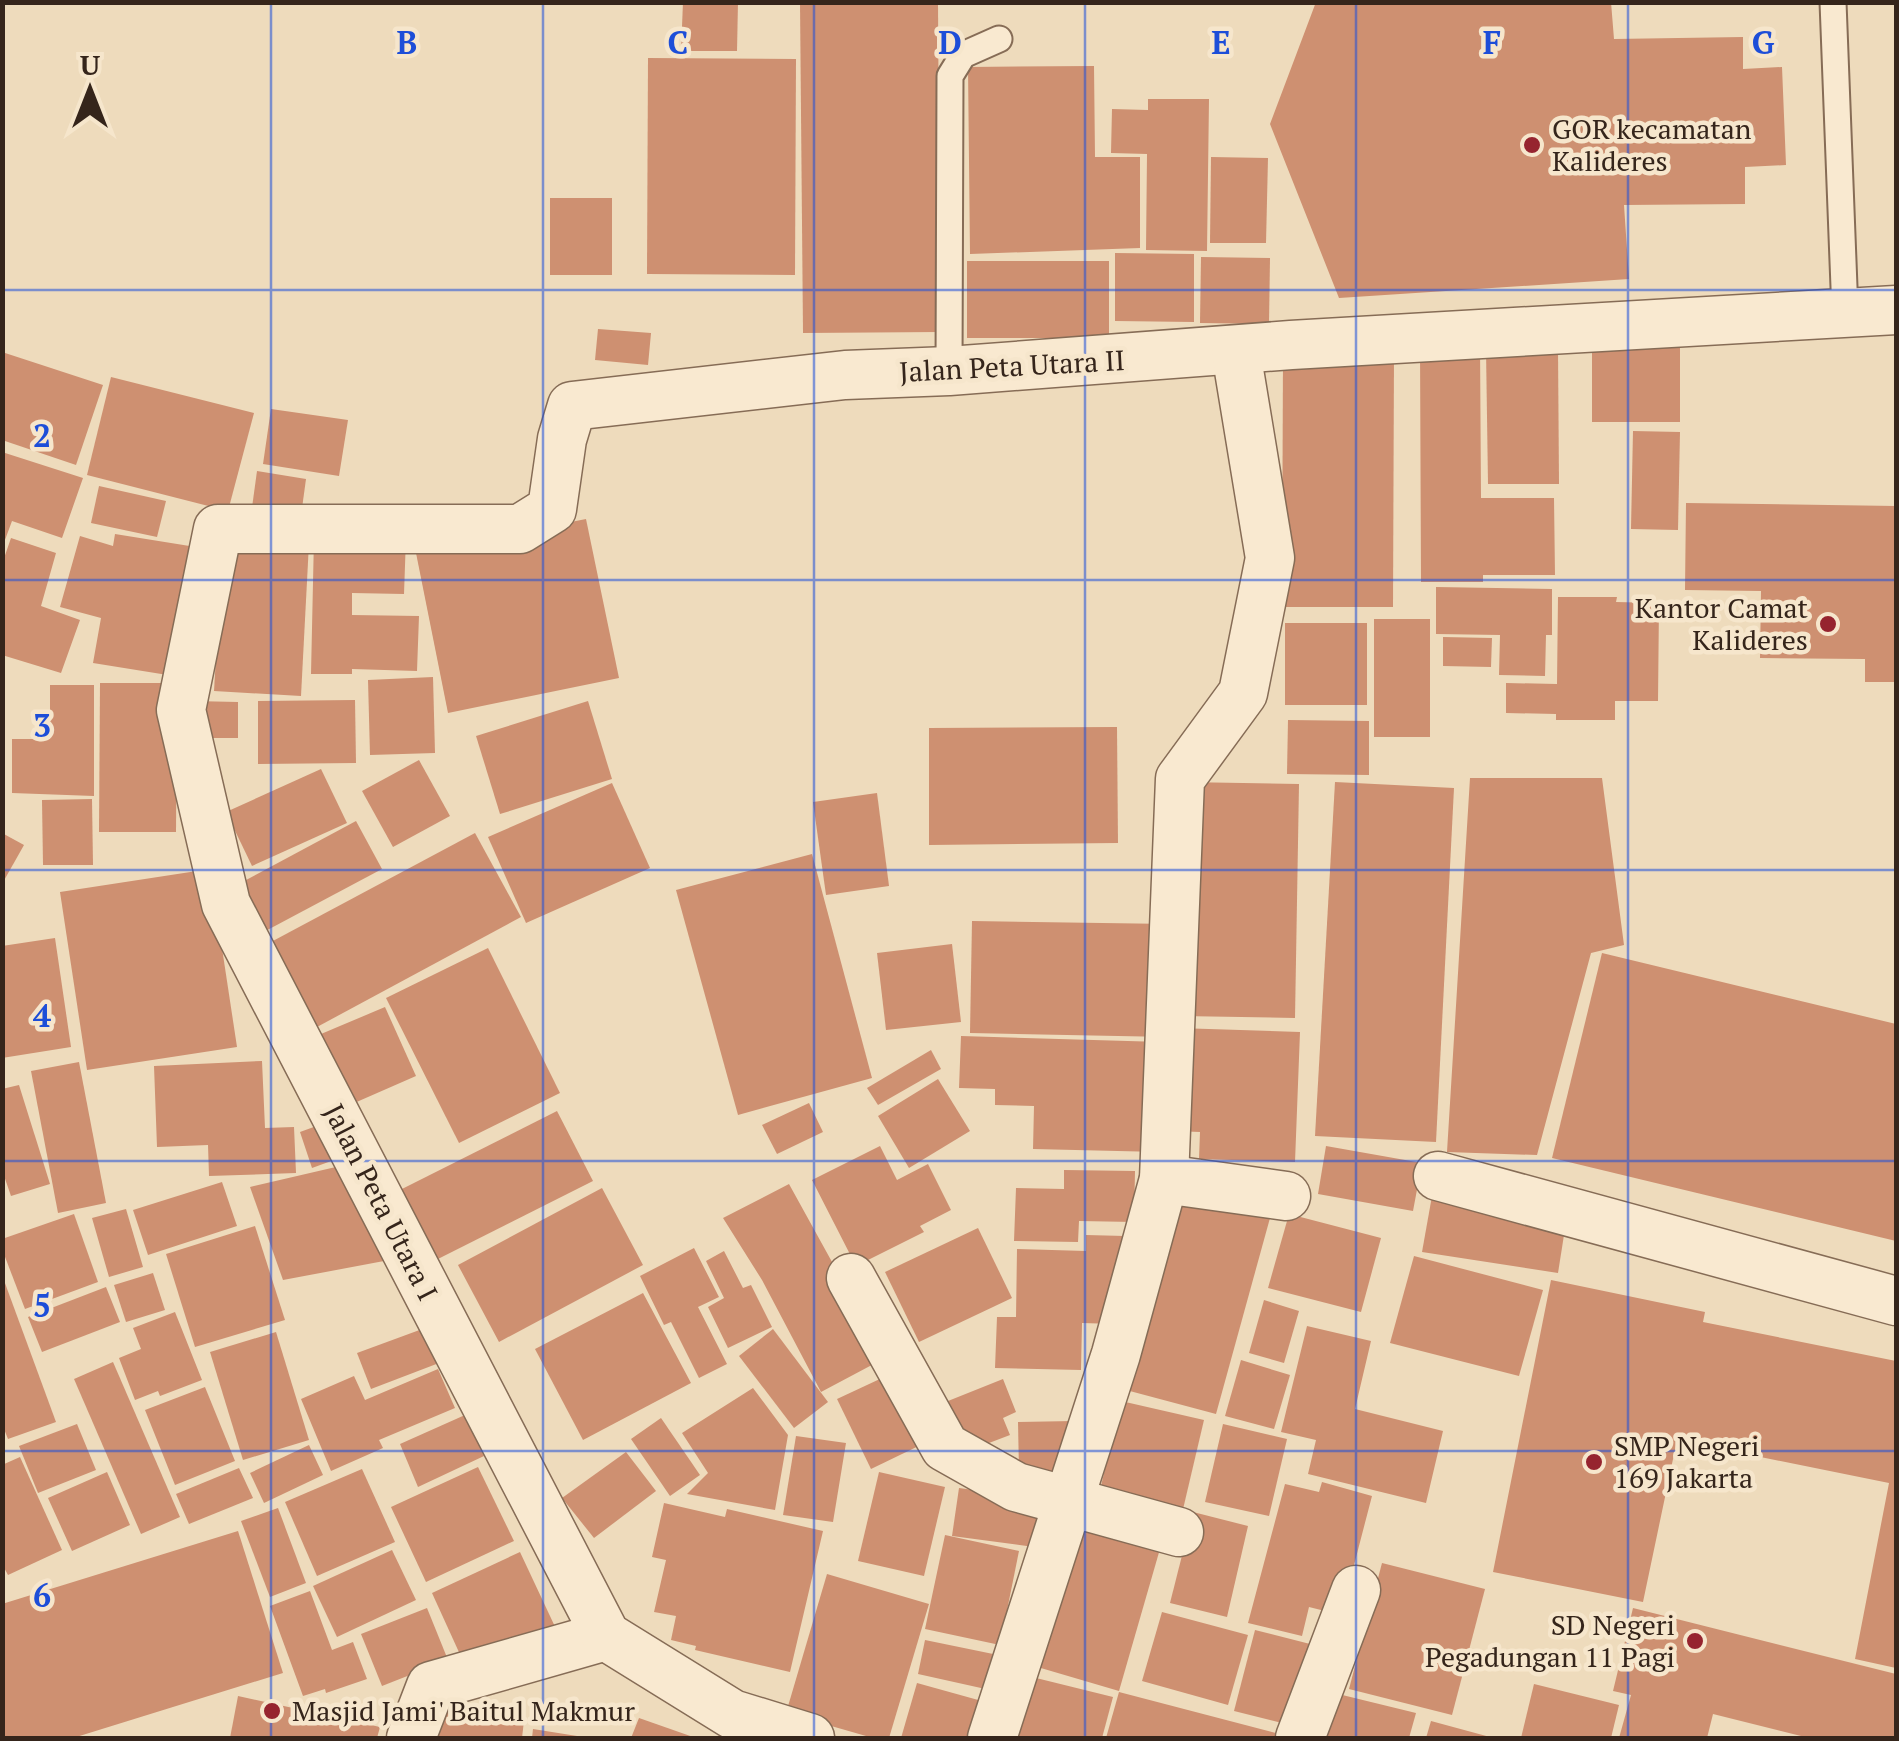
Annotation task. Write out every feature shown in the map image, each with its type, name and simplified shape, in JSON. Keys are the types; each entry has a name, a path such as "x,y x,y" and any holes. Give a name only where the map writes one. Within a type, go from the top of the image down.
{"street":[{"name":"Jalan Peta Utara II","path":"218,528 520,528 552,509 562,439 572,406 845,375 949,372 1290,345 1896,310"},
{"path":"992,1738 1116,1354 1164,1179 1180,779 1242,693 1270,558 1236,352"},
{"name":"Jalan Peta Utara I","path":"218,528 181,710 226,904 606,1636"},
{"path":"1438,1176 1896,1301"},
{"path":"1164,1179 1286,1196"},
{"path":"851,1278 945,1447 1016,1486 1180,1532"},
{"path":"1300,1738 1356,1590"},
{"path":"411,1738 431,1686 606,1636 732,1714 810,1738"}],"lane":[{"path":"1832,2 1845,313"},
{"path":"949,372 950,76 963,55 998,39"}],"building":[{"path":"683,2 738,2 737,51 681,51"},
{"path":"800,2 938,2 940,332 803,333"},
{"name":"GOR kecamatan Kalideres","path":"1316,2 1611,2 1614,39 1743,37 1743,69 1782,67 1786,165 1745,167 1745,204 1624,205 1629,279 1339,298 1270,124"},
{"path":"648,58 796,59 795,275 647,274"},
{"path":"1094,66 1095,157 1140,157 1140,248 970,254 968,67"},
{"path":"1148,99 1209,99 1207,251 1146,250 1147,154 1111,153 1112,109 1148,110"},
{"path":"1211,157 1268,158 1266,243 1210,243"},
{"path":"550,198 612,198 612,275 550,275"},
{"path":"1115,253 1194,254 1194,322 1115,321"},
{"path":"1201,257 1270,258 1269,324 1200,323"},
{"path":"967,261 1109,261 1109,338 967,338"},
{"path":"598,329 651,333 648,365 595,360"},
{"path":"1592,339 1680,339 1680,422 1592,422"},
{"path":"1480,343 1481,498 1554,498 1555,575 1483,575 1483,582 1421,582 1420,344"},
{"path":"1486,349 1558,349 1559,484 1488,484"},
{"path":"2,352 103,385 76,465 2,440"},
{"path":"1283,353 1394,354 1393,607 1282,607"},
{"path":"111,377 254,413 228,511 87,475"},
{"path":"271,409 348,420 339,476 263,464"},
{"path":"1633,431 1680,432 1678,530 1631,529"},
{"path":"2,452 83,478 62,538 12,521 2,548"},
{"path":"257,471 306,479 300,523 251,515"},
{"path":"99,486 166,501 157,537 91,523"},
{"name":"Kantor Camat Kalideres","path":"1686,503 1896,506 1896,682 1865,682 1865,659 1760,658 1761,591 1685,590"},
{"path":"586,519 619,678 448,713 416,553"},
{"path":"115,534 202,548 180,677 93,663 101,618 60,607 80,536 113,546"},
{"path":"223,537 309,543 301,696 214,691"},
{"path":"314,537 406,537 404,594 352,593 352,615 419,616 417,671 352,669 352,674 311,674"},
{"path":"11,538 56,553 41,606 80,620 61,673 2,655 2,564"},
{"path":"1436,587 1552,589 1552,635 1546,635 1545,676 1499,675 1500,635 1436,634"},
{"path":"1558,597 1617,597 1616,602 1659,603 1658,701 1615,701 1615,720 1556,720 1556,714 1506,713 1506,683 1557,684"},
{"path":"1374,619 1430,619 1430,737 1374,737"},
{"path":"1285,623 1367,623 1367,705 1285,705"},
{"path":"1443,637 1492,638 1491,667 1443,666"},
{"path":"433,677 435,753 370,755 368,680"},
{"path":"100,683 177,683 176,832 99,832"},
{"path":"50,685 94,685 94,796 12,793 12,739 50,739"},
{"path":"355,700 356,763 258,764 258,701"},
{"path":"193,701 238,702 238,738 192,738"},
{"path":"588,701 612,779 500,814 476,736"},
{"path":"1288,720 1369,721 1369,775 1287,774"},
{"path":"1117,727 1118,843 929,845 929,728"},
{"path":"419,760 450,816 393,847 362,791"},
{"path":"321,769 347,823 252,866 226,812"},
{"path":"1470,778 1602,778 1624,945 1591,953 1537,1155 1447,1152"},
{"path":"1184,782 1299,784 1295,1018 1180,1016"},
{"path":"1335,782 1454,788 1436,1142 1315,1136"},
{"path":"612,783 650,868 526,923 488,837"},
{"path":"877,793 889,886 826,895 813,802"},
{"path":"92,799 93,865 43,865 42,800"},
{"path":"356,821 382,869 258,935 233,887"},
{"path":"2,833 24,845 2,884"},
{"path":"475,833 521,917 317,1027 271,942"},
{"path":"812,854 872,1078 738,1115 676,890"},
{"path":"210,869 237,1047 87,1070 60,892"},
{"path":"972,921 1171,924 1169,1037 970,1033"},
{"path":"55,938 71,1047 2,1058 2,946"},
{"path":"952,944 961,1022 886,1030 877,953"},
{"path":"488,948 560,1093 459,1143 386,998"},
{"path":"1602,953 1896,1024 1896,1241 1552,1158"},
{"path":"385,1007 416,1076 352,1104 321,1034"},
{"path":"1177,1028 1300,1032 1295,1162 1199,1159 1200,1132 1174,1131"},
{"path":"961,1036 1162,1042 1160,1152 1033,1149 1034,1106 995,1105 995,1089 959,1088"},
{"path":"931,1050 941,1069 878,1105 867,1088"},
{"path":"262,1061 265,1128 294,1127 296,1173 209,1176 208,1145 157,1147 154,1066"},
{"path":"79,1062 106,1203 58,1213 31,1071"},
{"path":"938,1079 970,1131 909,1168 878,1116"},
{"path":"19,1085 50,1184 11,1196 2,1170 2,1089"},
{"path":"809,1103 823,1132 777,1154 762,1125"},
{"path":"557,1111 593,1181 428,1264 392,1194"},
{"path":"333,1120 345,1156 312,1168 300,1132"},
{"path":"880,1146 897,1180 928,1164 951,1210 920,1226 924,1232 856,1266 812,1180"},
{"path":"1326,1146 1422,1163 1413,1211 1318,1194"},
{"path":"353,1163 400,1258 283,1280 250,1187"},
{"path":"1064,1170 1135,1171 1134,1222 1079,1221 1078,1242 1014,1241 1016,1188 1064,1189"},
{"path":"222,1182 237,1226 148,1255 133,1210"},
{"path":"789,1184 885,1358 821,1392 762,1280 723,1218"},
{"path":"602,1188 643,1265 499,1342 458,1265"},
{"path":"1179,1194 1270,1218 1216,1414 1126,1390"},
{"path":"1432,1196 1567,1216 1558,1273 1422,1252"},
{"path":"126,1209 143,1267 109,1277 92,1218"},
{"path":"74,1214 98,1282 25,1309 2,1249 2,1239"},
{"path":"1289,1214 1381,1238 1361,1312 1268,1288"},
{"path":"255,1226 285,1320 195,1347 166,1254"},
{"path":"978,1228 1012,1298 919,1342 885,1272"},
{"path":"1086,1235 1125,1236 1115,1324 1082,1323 1081,1370 995,1368 997,1317 1016,1317 1017,1249 1086,1251"},
{"path":"694,1248 719,1297 698,1307 727,1364 699,1378 671,1322 664,1325 640,1276"},
{"path":"724,1251 743,1288 751,1285 772,1327 728,1348 708,1307 724,1298 706,1261"},
{"path":"1414,1256 1543,1290 1519,1376 1390,1343"},
{"path":"153,1273 165,1310 126,1322 114,1285"},
{"path":"2,1275 56,1422 8,1439 2,1424"},
{"name":"SMP Negeri 169 Jakarta","path":"1551,1280 1705,1312 1703,1322 1896,1361 1896,1668 1855,1659 1889,1483 1677,1440 1643,1602 1493,1572"},
{"path":"106,1287 120,1322 42,1352 28,1317"},
{"path":"643,1293 691,1383 583,1440 535,1349"},
{"path":"1264,1300 1299,1311 1284,1363 1249,1353"},
{"path":"175,1312 202,1380 160,1396 158,1391 135,1400 119,1358 141,1349 133,1328"},
{"path":"1307,1326 1371,1341 1355,1409 1443,1431 1426,1503 1308,1474 1316,1440 1281,1432"},
{"path":"425,1328 439,1363 371,1389 357,1353"},
{"path":"773,1329 828,1402 794,1428 739,1356"},
{"path":"276,1332 309,1440 243,1460 210,1352"},
{"path":"1241,1360 1290,1375 1274,1429 1225,1416"},
{"path":"113,1362 180,1517 141,1534 74,1379"},
{"path":"438,1369 455,1408 379,1440 383,1448 331,1471 301,1399 354,1376 365,1400"},
{"path":"897,1371 931,1440 871,1469 837,1399"},
{"path":"1003,1379 1016,1412 1003,1418 1010,1435 968,1451 948,1401"},
{"path":"205,1387 235,1461 175,1485 145,1410"},
{"path":"753,1388 788,1435 775,1510 687,1494 708,1473 682,1433"},
{"path":"1121,1401 1204,1420 1180,1522 1097,1503"},
{"path":"465,1415 484,1456 418,1487 400,1444"},
{"path":"661,1418 700,1475 670,1496 631,1439"},
{"path":"1074,1421 1075,1471 1019,1472 1018,1422"},
{"path":"77,1424 96,1470 38,1493 19,1446"},
{"path":"1223,1424 1287,1439 1269,1516 1205,1502"},
{"path":"796,1436 846,1443 833,1522 783,1515"},
{"path":"309,1445 323,1475 264,1503 250,1473"},
{"path":"626,1452 656,1491 594,1538 562,1498"},
{"path":"20,1457 62,1550 8,1575 2,1564 2,1465"},
{"path":"478,1467 514,1541 426,1582 391,1507"},
{"path":"239,1468 253,1498 189,1524 176,1494"},
{"path":"362,1469 395,1542 317,1576 285,1502"},
{"path":"107,1472 130,1525 72,1551 48,1498"},
{"path":"879,1472 945,1487 924,1576 858,1561"},
{"path":"1322,1482 1372,1496 1341,1615 1309,1607 1302,1636 1248,1623 1285,1484 1319,1492"},
{"path":"959,1488 1040,1499 1034,1547 952,1536"},
{"path":"664,1503 725,1517 727,1509 823,1531 790,1672 695,1650 696,1646 671,1640 676,1616 654,1612 666,1560 652,1557"},
{"path":"278,1508 306,1583 270,1597 241,1521"},
{"path":"1081,1510 1164,1535 1119,1691 1034,1666"},
{"path":"1193,1512 1248,1526 1227,1617 1170,1603"},
{"path":"238,1531 283,1673 73,1738 2,1738 2,1604"},
{"path":"945,1535 1019,1551 1000,1645 925,1629"},
{"path":"392,1550 416,1600 337,1637 313,1586"},
{"path":"520,1552 557,1631 468,1672 432,1593"},
{"path":"1382,1563 1485,1589 1452,1715 1349,1689"},
{"path":"827,1574 929,1604 889,1738 873,1738 786,1713"},
{"path":"310,1591 332,1650 353,1642 367,1679 326,1693 325,1689 303,1696 270,1606"},
{"path":"427,1608 448,1660 382,1686 361,1634"},
{"name":"SD Negeri Pegadungan 11 Pagi","path":"1633,1608 1896,1674 1896,1738 1809,1738 1713,1714 1707,1738 1619,1738 1631,1695 1613,1691"},
{"path":"1162,1612 1248,1635 1228,1705 1142,1681"},
{"path":"1255,1630 1314,1645 1294,1726 1234,1711"},
{"path":"925,1640 998,1655 990,1690 918,1674"},
{"path":"1028,1676 1113,1697 1102,1738 1012,1738"},
{"path":"917,1683 989,1703 980,1738 901,1738"},
{"path":"1534,1684 1619,1705 1611,1738 1521,1738"},
{"path":"1119,1692 1291,1737 1291,1738 1106,1738"},
{"path":"1330,1692 1416,1713 1409,1738 1318,1738"},
{"name":"Masjid Jami' Baitul Makmur","path":"238,1696 380,1727 377,1738 230,1738"},
{"path":"439,1703 525,1712 522,1738 435,1738"},
{"path":"639,1718 696,1738 631,1738"},
{"path":"1431,1721 1490,1737 1490,1738 1426,1738"},
{"path":"533,1729 577,1736 577,1738 532,1738"}],"place":[{"name":"GOR kecamatan Kalideres","path":"1532,145"},
{"name":"Kantor Camat Kalideres","path":"1828,624"},
{"name":"SMP Negeri 169 Jakarta","path":"1594,1462"},
{"name":"SD Negeri Pegadungan 11 Pagi","path":"1695,1641"},
{"name":"Masjid Jami' Baitul Makmur","path":"272,1711"}]}
